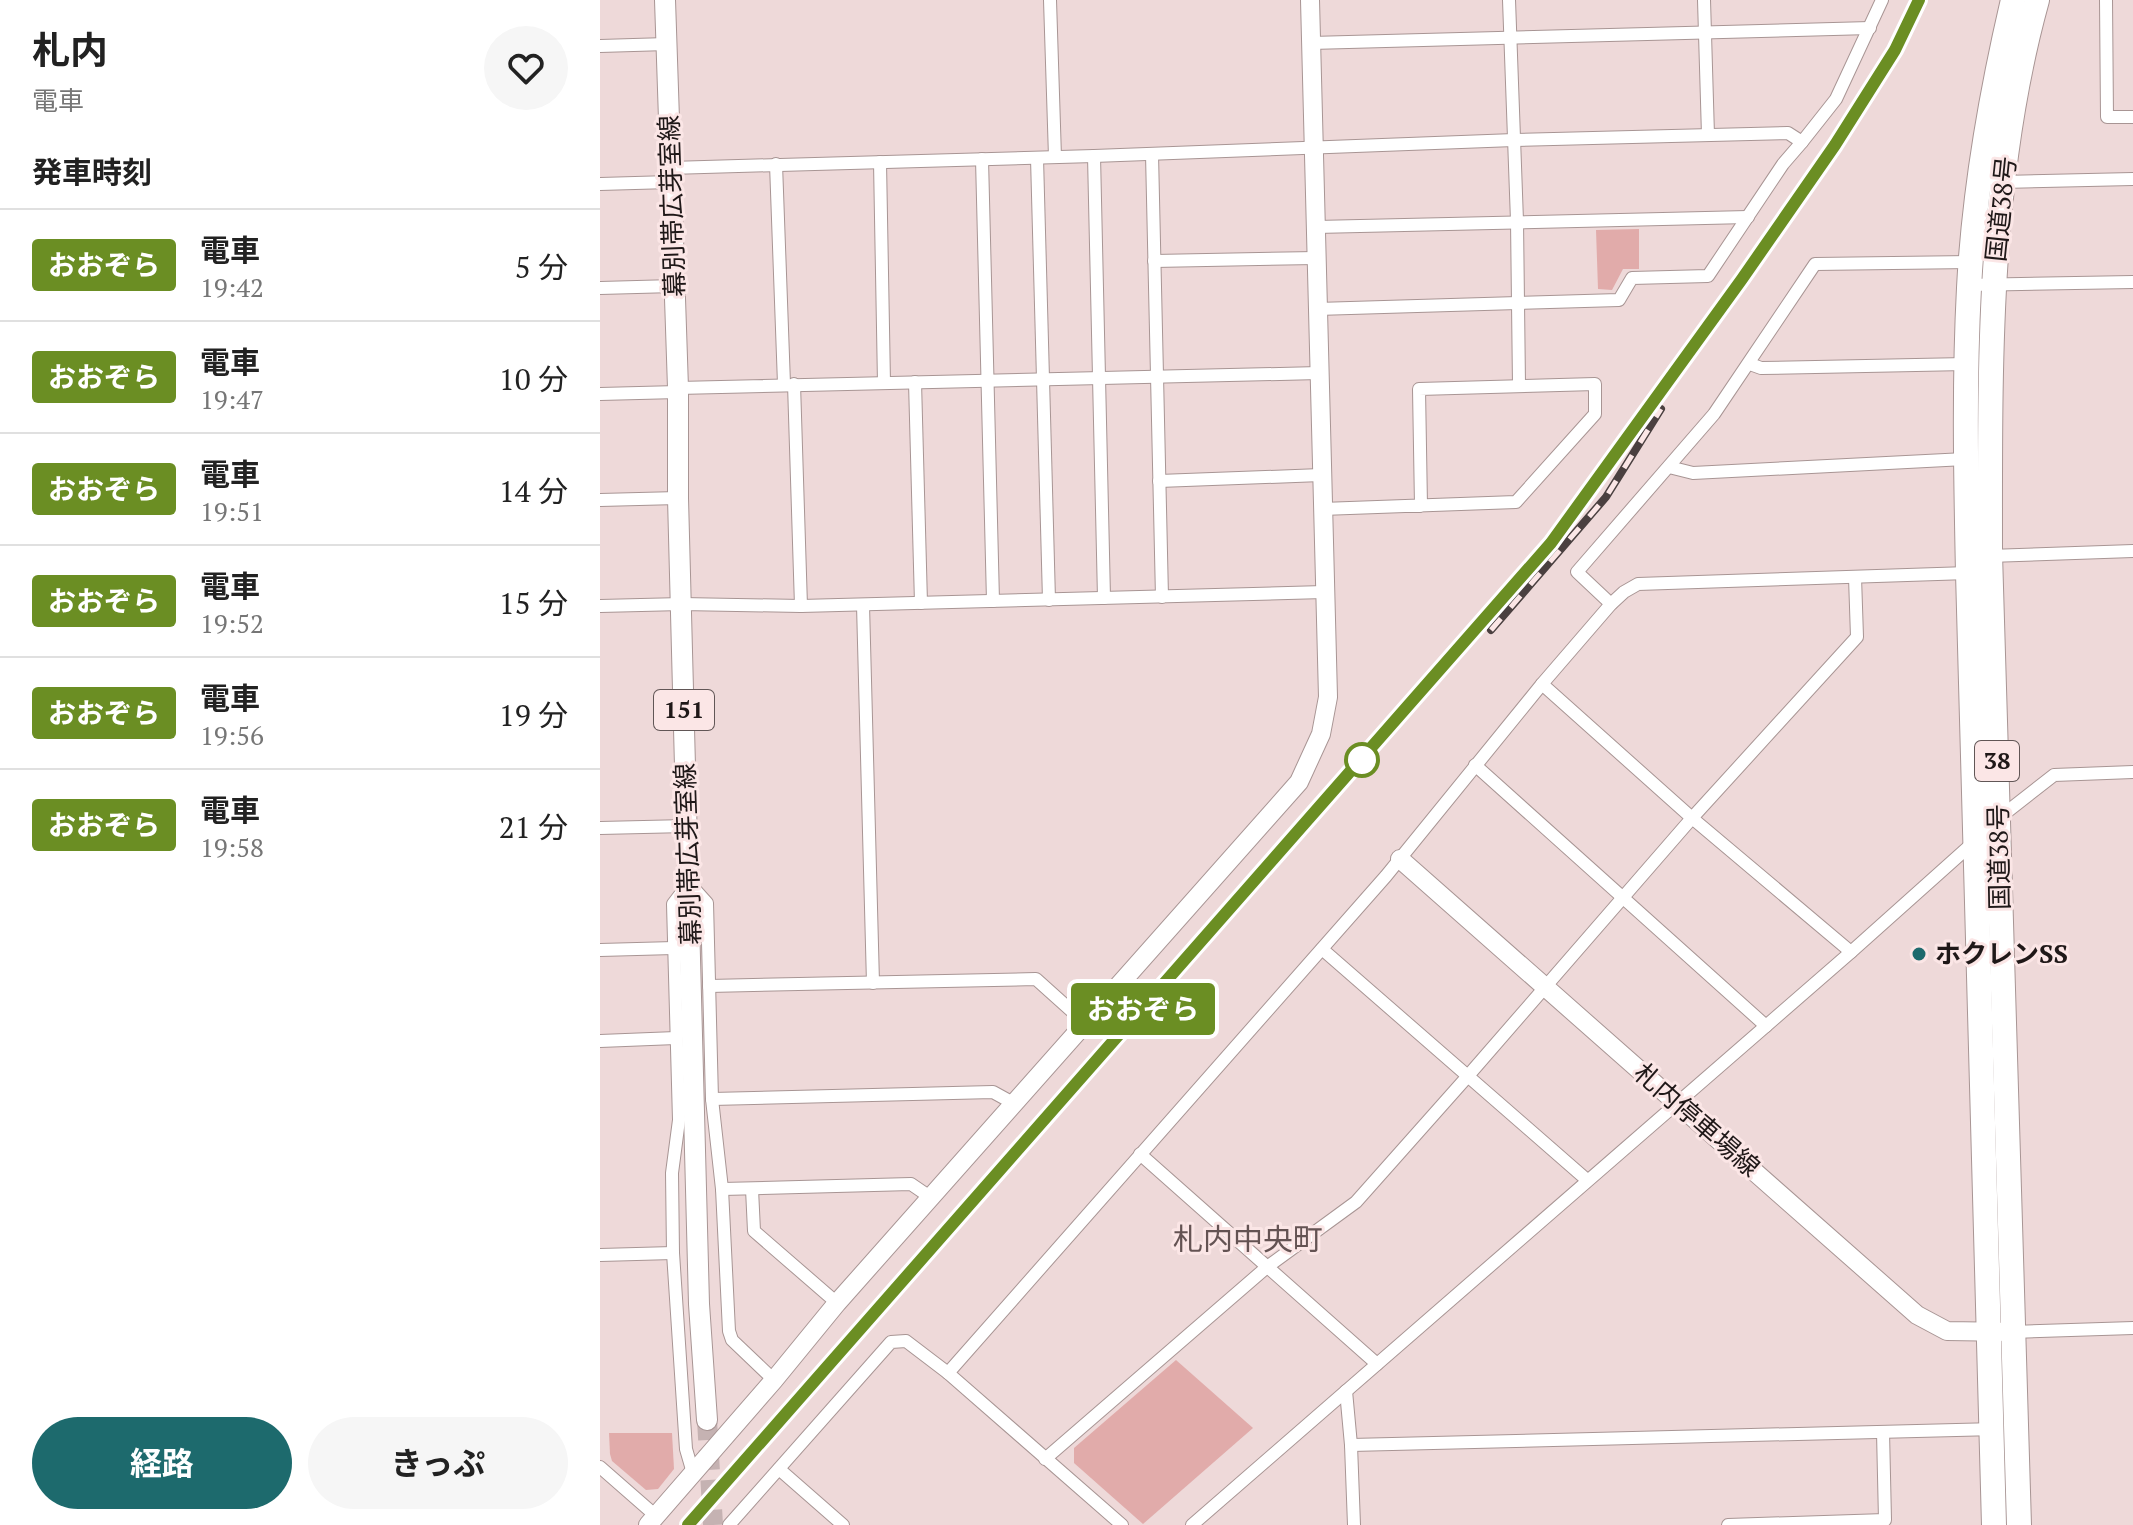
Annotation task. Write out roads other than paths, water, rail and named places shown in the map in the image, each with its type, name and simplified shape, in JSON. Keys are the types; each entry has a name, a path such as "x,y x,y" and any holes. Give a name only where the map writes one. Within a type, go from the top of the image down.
{"highway":[{"name":"国道38号","path":"1994,1525 2013,1332 1990,554 1990,429 1978,277 1978,193 1992,99 2013,0"},
{"name":"国道38号","path":"2019,1525 1989,1332 1965,459 1966,364 1978,277 2003,182 2014,104 2037,0"}],"main road":[{"name":"幕別帯広芽室線","path":"665,0 678,390 678,498 699,1304 707,1420"}],"street":[{"path":"1050,0 1055,157"},
{"path":"600,1467 652,1521 837,1303 1299,782 1321,734 1328,697 1310,0"},
{"path":"1509,0 1519,385"},
{"path":"1704,0 1708,135"},
{"path":"1317,309 1619,300 1632,278 1708,276 1783,164 1836,99 1882,0"},
{"path":"2106,0 2107,117 2133,117"},
{"path":"1311,43 1870,28"},
{"path":"600,46 667,44"},
{"path":"600,184 776,164 1788,133 1802,142"},
{"path":"1152,154 1162,597"},
{"path":"1094,156 1104,598"},
{"path":"1037,158 1049,600"},
{"path":"982,159 993,601"},
{"path":"880,162 884,383"},
{"path":"776,164 801,606"},
{"path":"2003,182 2133,179"},
{"path":"1316,227 1748,217"},
{"path":"1154,261 1316,258"},
{"path":"1611,604 1577,572 1714,414 1815,264 1978,277 2133,282"},
{"path":"600,288 674,286"},
{"path":"1750,364 1761,368 1966,364"},
{"path":"600,394 789,384 1319,373"},
{"path":"915,382 921,603"},
{"path":"1322,509 1421,506 1516,502 1595,414 1595,384 1419,389 1421,506"},
{"path":"1669,467 1693,473 1965,459"},
{"path":"1159,481 1321,475"},
{"path":"600,500 678,498"},
{"path":"948,1373 1400,859 1542,684 1624,592 1638,584 1968,573 1990,554 2133,551"},
{"path":"1045,1459 1267,1267 1356,1202 1692,818 1857,637 1855,577"},
{"path":"600,606 863,605 1324,592"},
{"path":"863,605 873,983"},
{"path":"1542,684 1692,818 1851,952"},
{"path":"1475,765 1766,1026"},
{"path":"1192,1525 1851,952 1998,819 2054,775 2133,772"},
{"path":"600,828 687,826"},
{"name":"札内停車場線","path":"1400,859 1917,1315 1947,1331 2013,1332"},
{"path":"693,1473 686,1449 673,1253 672,1173 679,1120 673,904 689,883 707,903 712,1099 722,1189 729,1331 732,1340 774,1380"},
{"path":"600,950 674,948"},
{"path":"1322,949 1587,1180"},
{"path":"709,986 1036,979 1085,1023"},
{"path":"600,1041 676,1038"},
{"path":"712,1099 993,1092 1013,1103"},
{"path":"1140,1154 1377,1364"},
{"path":"722,1189 911,1184 930,1197"},
{"path":"752,1189 754,1231 837,1303"},
{"path":"600,1255 673,1253"},
{"path":"2013,1332 2133,1328"},
{"path":"729,1525 891,1342 906,1341 948,1373 1122,1525"},
{"path":"1346,1391 1354,1525"},
{"path":"1351,1445 2004,1428"},
{"path":"1728,1525 1885,1520 1883,1432"},
{"path":"779,1469 843,1525"}],"tunnel":[{"path":"707,1420 713,1525"}],"railway":[{"path":"688,1525 1551,543 1835,145 1895,50 1920,0"},
{"path":"1491,630 1606,497 1661,409"}],"train":[{"name":"おおぞら","path":"688,1525 1551,543 1835,145 1895,50 1919,0"}],"place":[{"name":"ホクレンSS","path":"1919,954"}],"district":[{"name":"札内中央町","path":"1248,1240"}]}
